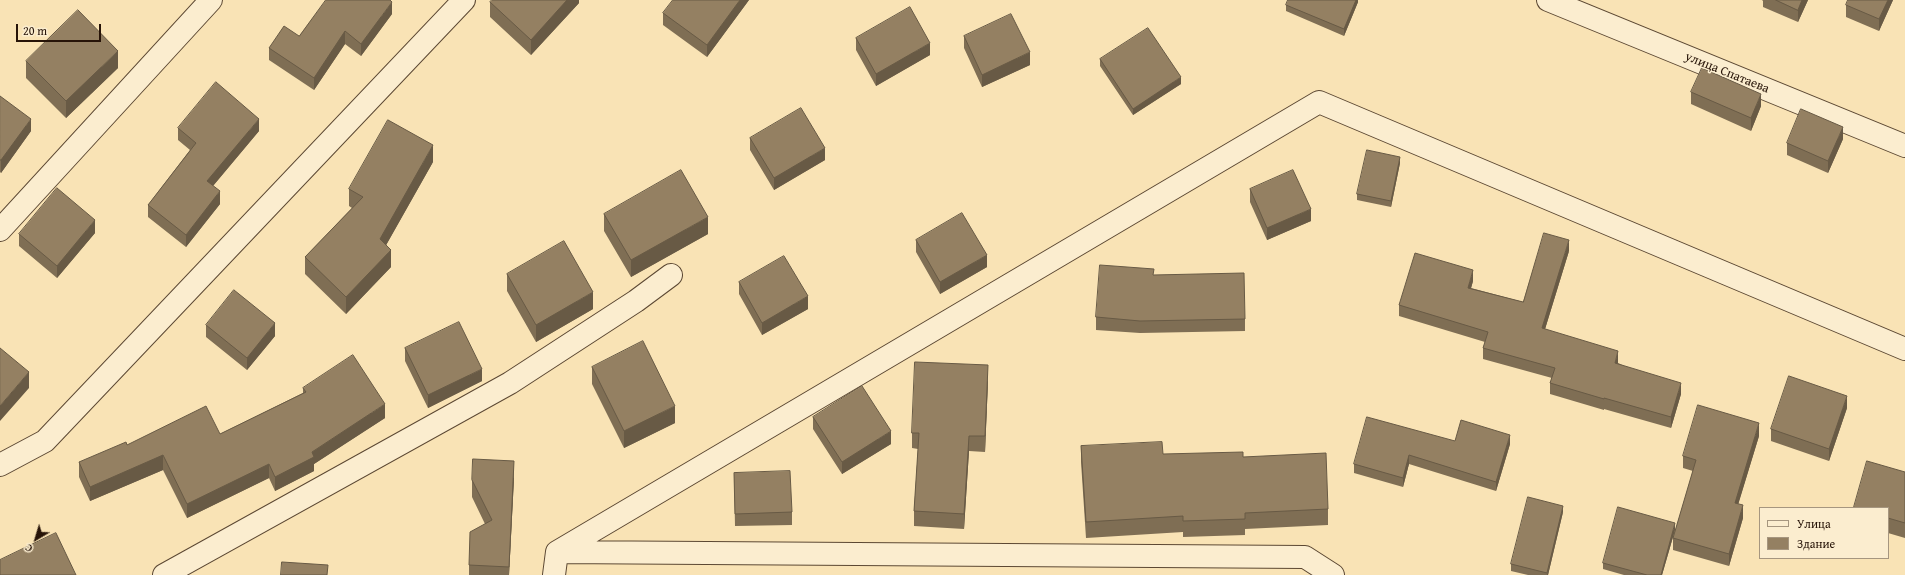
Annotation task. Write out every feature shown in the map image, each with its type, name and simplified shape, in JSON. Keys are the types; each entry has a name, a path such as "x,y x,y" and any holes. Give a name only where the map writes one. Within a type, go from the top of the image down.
{"street":[{"path":"0,230 211,0"},
{"path":"0,465 45,440 464,0"},
{"name":"улица Спатаева","path":"1548,0 1905,146"},
{"path":"557,552 1319,102 1905,349"},
{"path":"164,575 510,383 636,301 671,274"},
{"path":"554,575 557,552"},
{"path":"557,552 1305,557 1333,575"}],"building":[{"path":"326,0 390,0 392,2 361,44 345,31 314,78 269,48 284,26 299,36"},
{"path":"492,0 567,0 531,40 490,2"},
{"path":"673,0 740,0 707,45 663,13"},
{"path":"1288,0 1356,0 1344,29 1286,5"},
{"path":"1776,0 1802,0 1798,10"},
{"path":"1848,0 1888,0 1879,19 1846,5"},
{"path":"910,7 930,43 876,74 856,38"},
{"path":"78,10 118,51 66,101 26,61"},
{"path":"1011,14 1030,52 982,75 964,36"},
{"path":"1148,28 1181,77 1133,109 1100,59"},
{"path":"1702,68 1761,94 1751,118 1691,92"},
{"path":"216,82 259,119 207,181 220,191 186,235 148,205 196,143 178,128"},
{"path":"0,96 31,119 1,160 0,160"},
{"path":"801,108 825,148 774,178 750,138"},
{"path":"1801,109 1843,127 1828,161 1787,143"},
{"path":"388,120 433,145 380,239 391,250 346,297 305,257 363,197 349,189"},
{"path":"1367,150 1400,157 1391,201 1357,194"},
{"path":"681,170 708,217 631,260 604,214"},
{"path":"1293,170 1311,209 1267,228 1250,189"},
{"path":"57,188 95,220 57,266 19,234"},
{"path":"962,213 987,255 940,282 916,240"},
{"path":"1544,233 1569,240 1542,328 1618,351 1615,363 1681,383 1671,417 1550,383 1555,368 1483,348 1488,332 1399,305 1415,253 1473,270 1468,288 1523,302"},
{"path":"564,241 593,292 536,325 507,274"},
{"path":"784,256 808,296 762,323 739,282"},
{"path":"1100,265 1154,269 1153,275 1244,273 1245,319 1140,321 1096,317"},
{"path":"234,290 275,323 247,358 206,325"},
{"path":"459,322 482,369 428,395 405,348"},
{"path":"643,341 675,406 624,431 592,367"},
{"path":"0,348 29,372 0,406"},
{"path":"353,355 385,404 312,452 314,457 275,477 269,464 187,504 163,455 90,487 79,462 126,442 127,445 206,406 220,434 306,392 303,388"},
{"path":"915,362 988,365 985,436 969,436 964,514 914,511 919,433 912,433"},
{"path":"1789,376 1847,396 1829,449 1771,429"},
{"path":"862,386 891,431 842,462 813,417"},
{"path":"1698,405 1759,423 1735,503 1743,505 1729,554 1673,538 1696,460 1683,456"},
{"path":"1367,417 1455,441 1461,420 1510,435 1496,482 1409,455 1403,478 1354,464"},
{"path":"1162,442 1163,454 1243,452 1243,457 1326,453 1328,509 1245,513 1245,519 1183,521 1183,516 1086,522 1081,446"},
{"path":"473,459 514,461 509,567 469,565 470,532 492,520 472,480"},
{"path":"1867,461 1905,472 1905,523 1889,518 1889,507 1854,507"},
{"path":"790,471 792,512 735,514 734,473"},
{"path":"1528,497 1563,506 1547,573 1511,564"},
{"path":"1618,507 1675,523 1661,575 1647,575 1603,563"},
{"path":"56,533 76,575 0,575 0,560"},
{"path":"282,562 328,565 327,575 281,575"}]}
